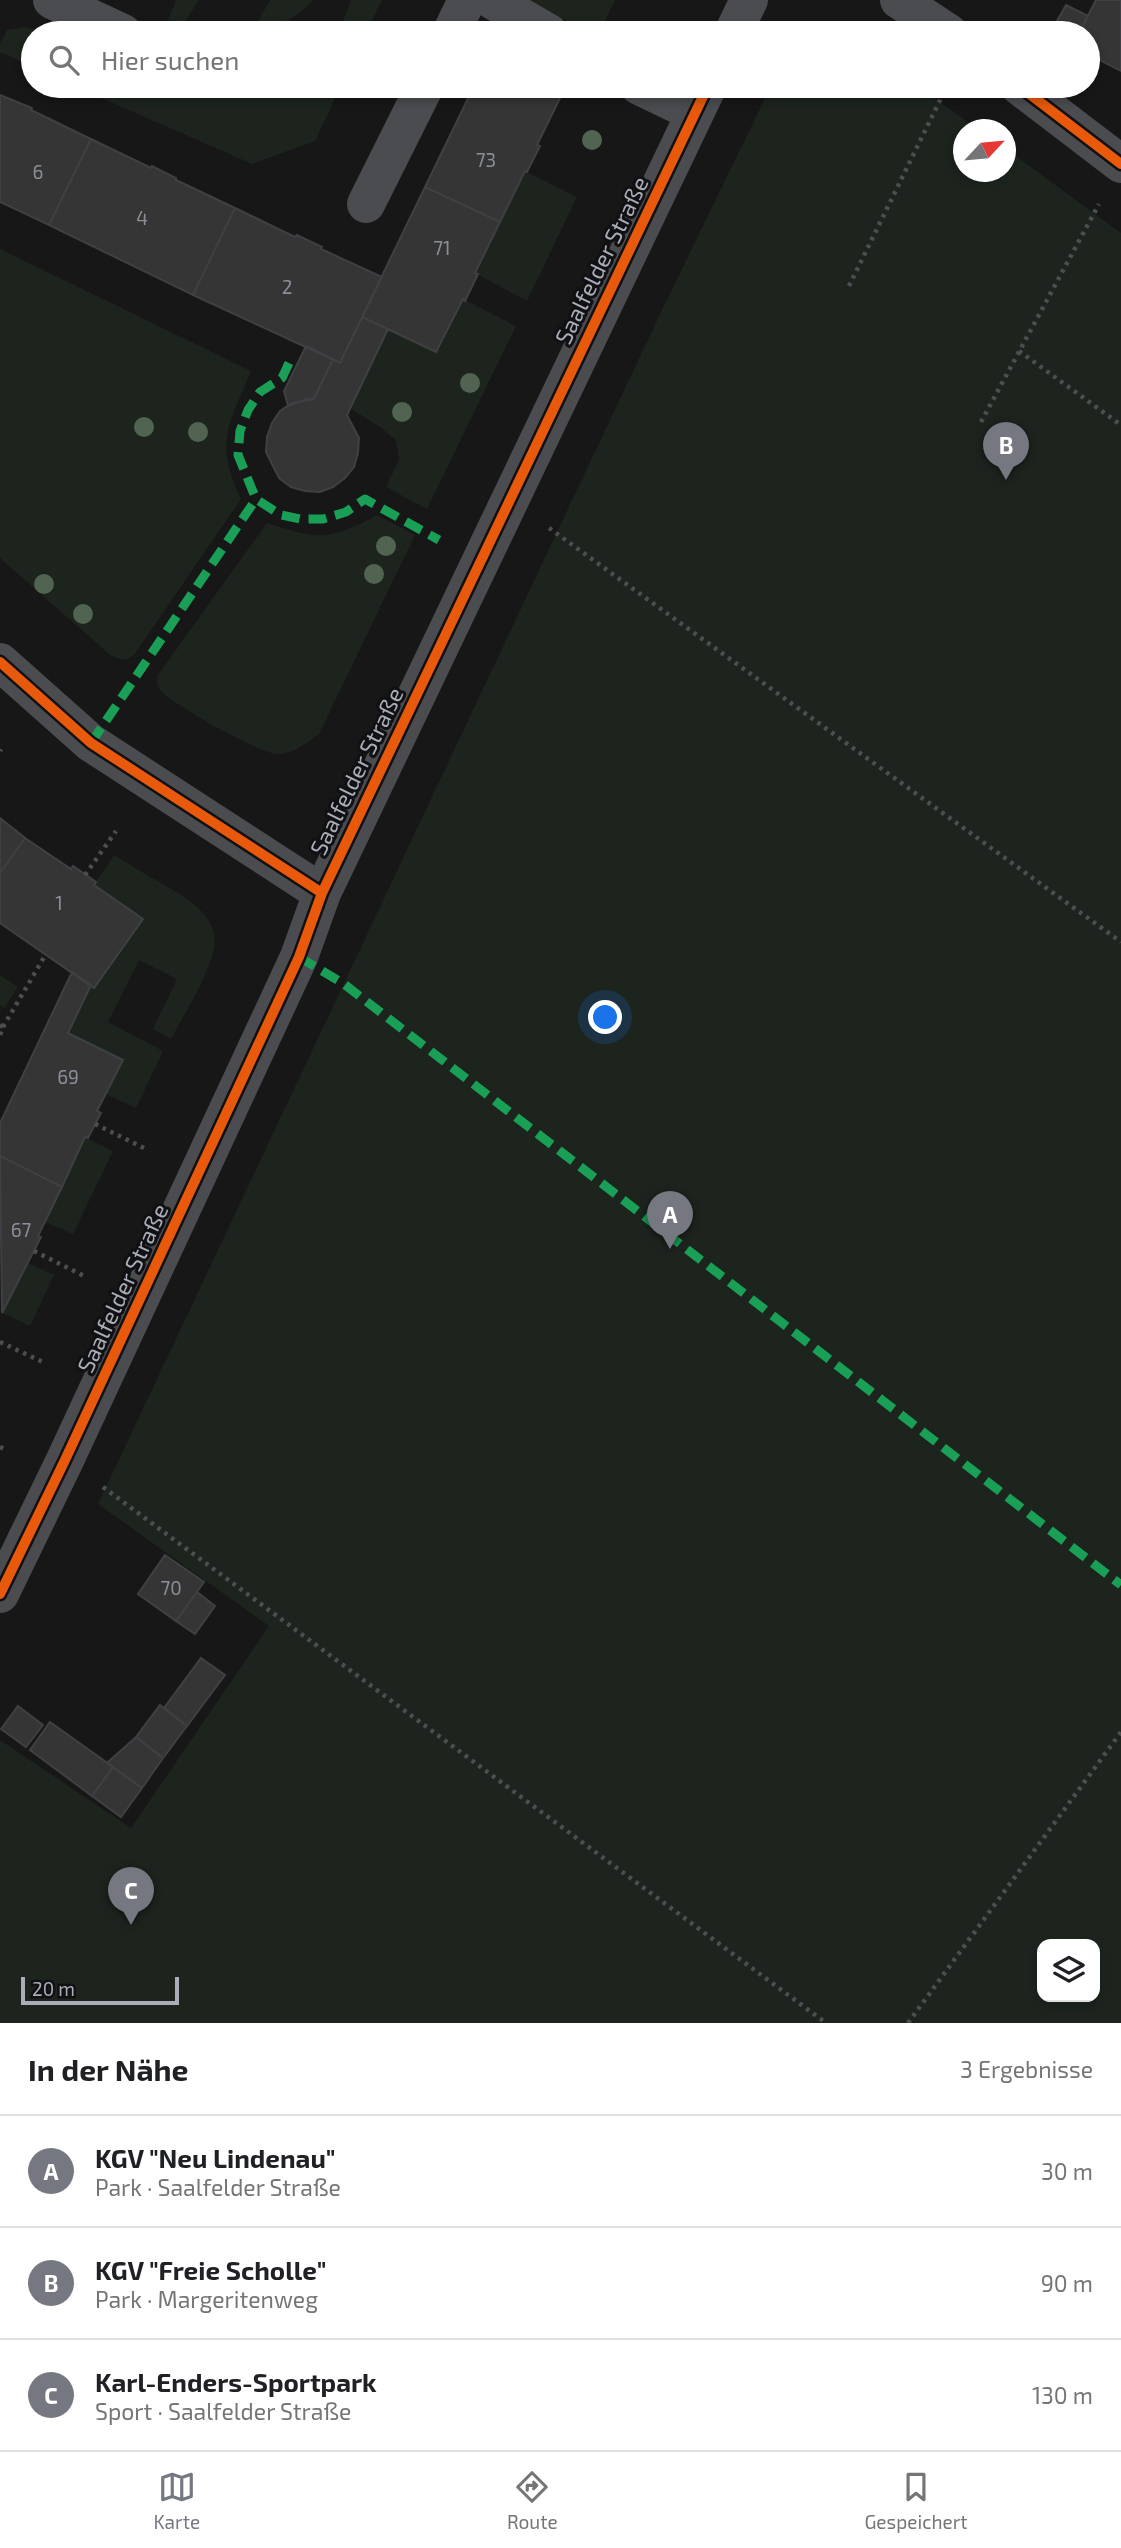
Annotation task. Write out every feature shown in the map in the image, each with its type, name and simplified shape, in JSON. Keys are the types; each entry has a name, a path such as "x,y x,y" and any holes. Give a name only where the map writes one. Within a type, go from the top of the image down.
{"street":[{"path":"52,0 98,21"},
{"path":"457,21 467,0"},
{"path":"492,0 528,21"},
{"path":"739,21 749,0"},
{"path":"899,0 930,21"},
{"path":"366,204 419,98"},
{"path":"1035,98 1121,164"},
{"name":"Saalfelder Straße","path":"0,1594 299,957 321,893 701,99"},
{"path":"0,662 91,743 321,893"}],"path":[{"path":"849,286 941,98"},
{"path":"981,422 1121,164"},
{"path":"1019,351 1121,425"},
{"path":"563,538 1121,942"},
{"path":"85,874 116,831"},
{"path":"0,1035 2,1026 46,954"},
{"path":"94,1124 146,1149"},
{"path":"34,1251 86,1276"},
{"path":"0,1342 46,1363"},
{"path":"65,1460 826,2023"},
{"path":"908,2023 1121,1732"}],"shaded area":[{"path":"176,0 199,0 185,21 168,20"},
{"path":"270,0 313,0 300,13 286,21 258,21"},
{"path":"351,0 382,0 372,21 343,21"},
{"path":"529,0 615,0 605,21 567,21"},
{"path":"21,28 21,62 0,52 0,45 7,30"},
{"path":"101,98 335,98 315,141 252,164"},
{"path":"765,98 934,98 964,119 953,119 953,182 1016,182 1016,156 1121,233 1121,2023 0,2023 0,1740 131,1828 269,1626 98,1504 661,312"},
{"path":"525,171 577,197 527,301 475,273"},
{"path":"0,249 251,371 231,420 226,448 233,480 241,499 134,655 127,659 119,659 109,654 0,558"},
{"path":"463,299 516,326 427,509 386,487 399,460 396,440 350,408 388,329 436,352"},
{"path":"377,515 415,535 319,734 291,751 271,753 218,728 160,690 157,685 158,675 267,523 299,533 323,535 347,530"},
{"path":"114,855 202,911 209,920 215,943 204,978 171,1039 153,1029 177,979 139,960 108,1022 163,1051 136,1108 106,1094 122,1060 68,1033 91,985 95,987 143,920 94,885"},
{"path":"0,975 18,987 4,1008 0,1005"},
{"path":"85,1137 113,1151 73,1234 45,1222"},
{"path":"26,1262 54,1275 30,1326 2,1313"}],"building":[{"path":"1096,0 1121,0 1121,71 1100,60 1100,21 1085,21"},
{"path":"1066,5 1088,16 1085,21 1057,21"},
{"path":"0,95 32,108 31,110 91,139 49,225 0,202"},
{"path":"468,98 560,98 537,145 540,146 500,222 425,187"},
{"path":"91,139 235,208 193,295 49,225"},
{"path":"425,187 500,222 475,273 478,274 465,301 463,299 436,352 362,317"},
{"path":"235,208 382,277 340,363 193,295"},
{"path":"362,317 388,329 347,415 359,438 354,467 333,487 320,492 291,487 279,478 266,452 272,423 280,411 292,403 314,399 333,359 340,363"},
{"path":"306,346 333,359 314,399 288,406 284,391"},
{"path":"0,818 25,838 0,873"},
{"path":"25,838 71,869 73,866 96,882 94,885 143,919 94,988 0,923 0,873"},
{"path":"72,972 91,985 68,1033 123,1060 97,1111 101,1113 88,1138 85,1137 62,1187 0,1156 0,1123"},
{"path":"0,1156 62,1187 38,1236 41,1237 2,1313"},
{"path":"165,1555 204,1582 176,1621 138,1594"},
{"path":"197,1592 215,1606 195,1634 176,1621"},
{"path":"201,1658 225,1675 187,1726 164,1708"},
{"path":"160,1705 187,1726 163,1758 136,1737"},
{"path":"18,1706 43,1725 26,1747 1,1729"},
{"path":"50,1722 113,1767 92,1796 30,1750"},
{"path":"136,1737 163,1758 142,1788 107,1763"},
{"path":"113,1767 142,1788 121,1817 92,1796"}],"marked path":[{"path":"289,363 282,378 260,392 248,410 240,431 238,455 256,499 281,515 300,519 323,519 346,512 365,499 439,540"},
{"path":"91,743 256,499"},
{"path":"299,957 344,984 1121,1585"}],"cycle path":[{"path":"0,1594 299,957 322,893 702,98"},
{"path":"1035,98 1121,164"},
{"path":"0,662 91,743 322,893"}],"place":[{"name":"KGV \"Freie Scholle\"","path":"1006,480"},
{"name":"KGV \"Neu Lindenau\"","path":"670,1249"},
{"name":"Karl-Enders-Sportpark","path":"131,1925"}]}
